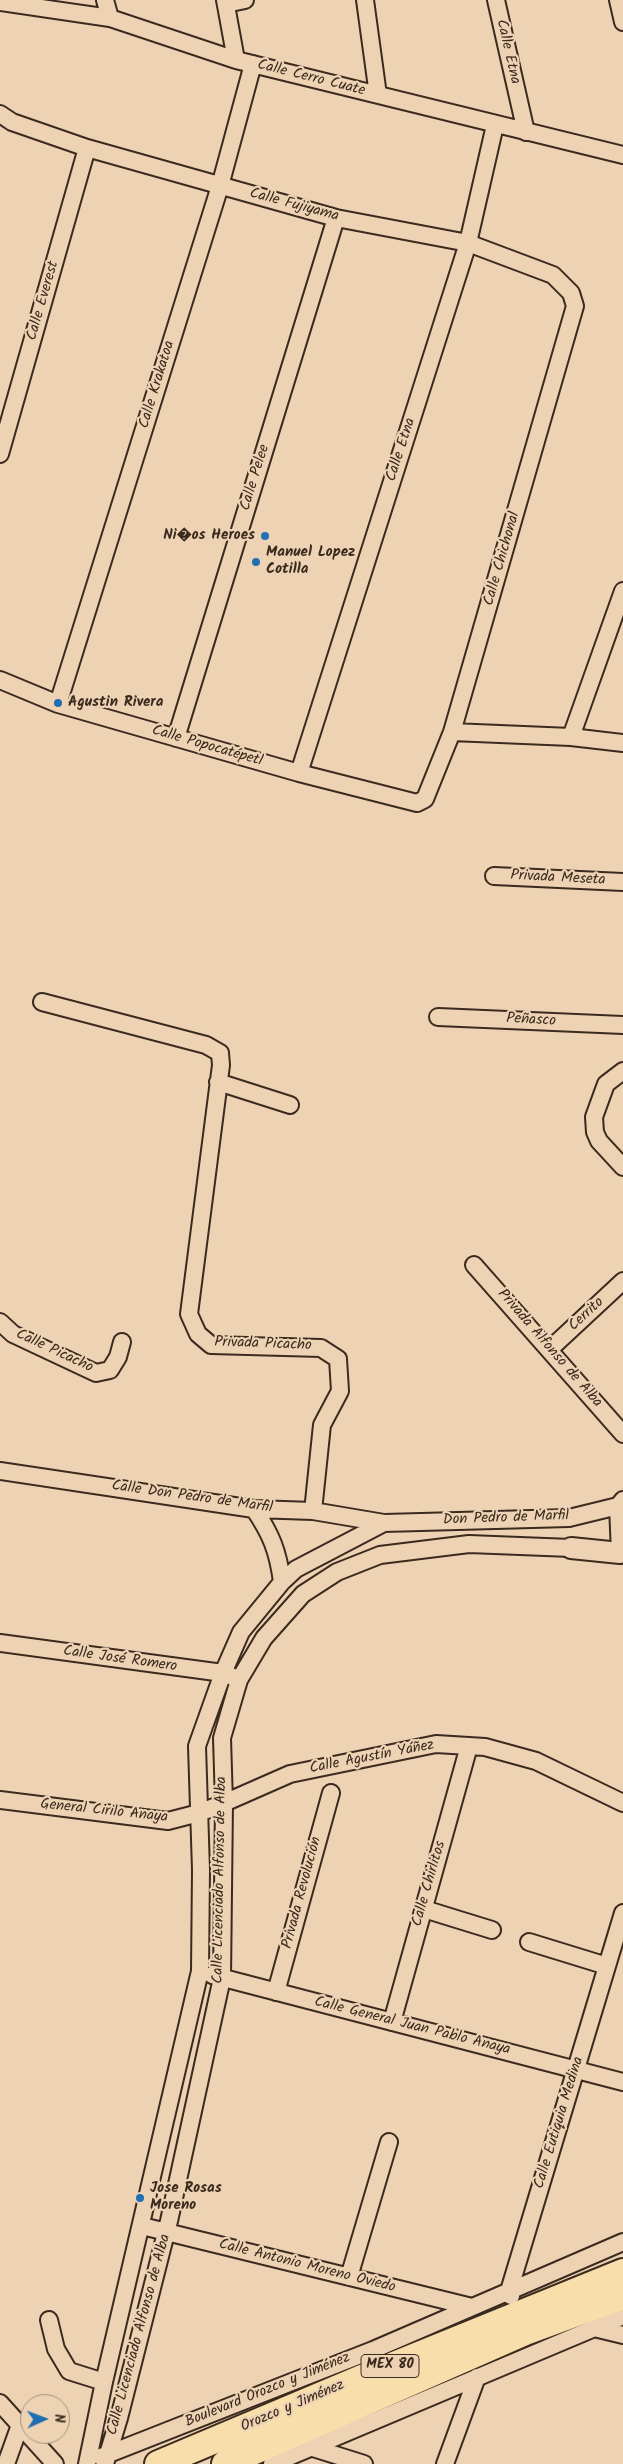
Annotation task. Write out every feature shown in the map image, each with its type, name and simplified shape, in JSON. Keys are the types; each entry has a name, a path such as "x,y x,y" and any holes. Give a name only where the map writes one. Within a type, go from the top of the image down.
{"highway":[{"name":"Orozco y Jiménez","path":"158,2464 517,2312 623,2272"},
{"name":"Orozco y Jiménez","path":"225,2464 517,2312 623,2296"}],"street":[{"path":"105,0 110,18"},
{"path":"236,60 226,2 245,0"},
{"path":"365,0 378,96"},
{"name":"Calle Etna","path":"496,0 526,132"},
{"path":"618,0 623,22"},
{"name":"Calle Cerro Cuate","path":"0,2 110,18 236,60 623,156"},
{"name":"Calle Krakatoa","path":"58,704 220,186 252,64"},
{"name":"Calle Fujiyama","path":"0,114 12,122 87,148 336,218 468,243 553,275 571,293 575,306"},
{"name":"Calle Etna","path":"299,773 468,243 495,125"},
{"name":"Calle Everest","path":"0,454 87,148"},
{"name":"Calle Pelee","path":"176,738 336,218"},
{"name":"Calle Chichonal","path":"417,803 425,799 428,793 452,732 575,306"},
{"path":"571,737 618,619 623,591"},
{"name":"Calle Popocatépetl","path":"0,680 58,704 299,773 417,803"},
{"path":"452,732 571,737 623,743"},
{"name":"Privada Meseta","path":"494,876 623,882"},
{"name":"Privada Picacho","path":"42,1002 206,1045 217,1050 221,1056 189,1314 198,1334 211,1346 320,1348 338,1359 340,1391 322,1425 313,1511"},
{"name":"Peñasco","path":"438,1017 623,1025"},
{"path":"623,1070 606,1084 594,1117 595,1132 599,1142 623,1167"},
{"path":"218,1082 290,1105"},
{"name":"Privada Alfonso de Alba","path":"474,1265 623,1434"},
{"name":"Cerrito","path":"550,1349 623,1281"},
{"name":"Calle Picacho","path":"0,1322 13,1334 96,1373 110,1370 118,1357 122,1342"},
{"name":"Calle Don Pedro de Marfil","path":"0,1471 254,1509 313,1511 384,1523"},
{"path":"572,1548 622,1554 620,1503"},
{"name":"Don Pedro de Marfil","path":"384,1523 569,1518 620,1503"},
{"path":"254,1509 269,1531 279,1558 282,1582"},
{"name":"Calle Licenciado Alfonso de Alba","path":"84,2463 142,2226 200,1971 203,1811 197,1746 223,1673 241,1632 282,1582 296,1569 384,1523"},
{"name":"Calle Licenciado Alfonso de Alba","path":"106,2459 166,2233 222,1978 224,1803 222,1738 239,1680 264,1638 303,1594 336,1572 380,1555 469,1544 572,1548"},
{"name":"Calle José Romero","path":"0,1643 223,1673 239,1680"},
{"name":"Calle Agustín Yáñez","path":"203,1811 290,1774 436,1744 485,1747 536,1761 623,1803"},
{"name":"Calle Chirlitos","path":"392,2022 469,1746"},
{"name":"Privada Revolución","path":"276,1992 331,1793"},
{"name":"General Cirilo Anaya","path":"0,1800 168,1821 203,1811"},
{"path":"424,1909 492,1930"},
{"name":"Calle Eutiquia Medina","path":"517,2312 577,2070 623,1913"},
{"path":"529,1942 607,1966"},
{"name":"Calle General Juan Pablo Anaya","path":"200,1971 623,2082"},
{"path":"349,2277 389,2142"},
{"name":"Calle Antonio Moreno Oviedo","path":"142,2226 472,2307"},
{"name":"Boulevard Orozco y Jiménez","path":"84,2463 106,2459 373,2350 472,2307 517,2312 623,2242"},
{"path":"272,2464 623,2316"},
{"path":"49,2320 56,2349 69,2370 104,2382"},
{"path":"594,2328 623,2335"},
{"path":"445,2464 477,2377"},
{"path":"0,2403 20,2425 6,2464"},
{"path":"37,2444 55,2464"},
{"path":"310,2447 364,2464"}],"place":[{"name":"Ni�os Heroes","path":"265,536"},
{"name":"Manuel Lopez Cotilla","path":"256,562"},
{"name":"Agustin Rivera","path":"58,703"},
{"name":"Jose Rosas Moreno","path":"140,2198"}]}
